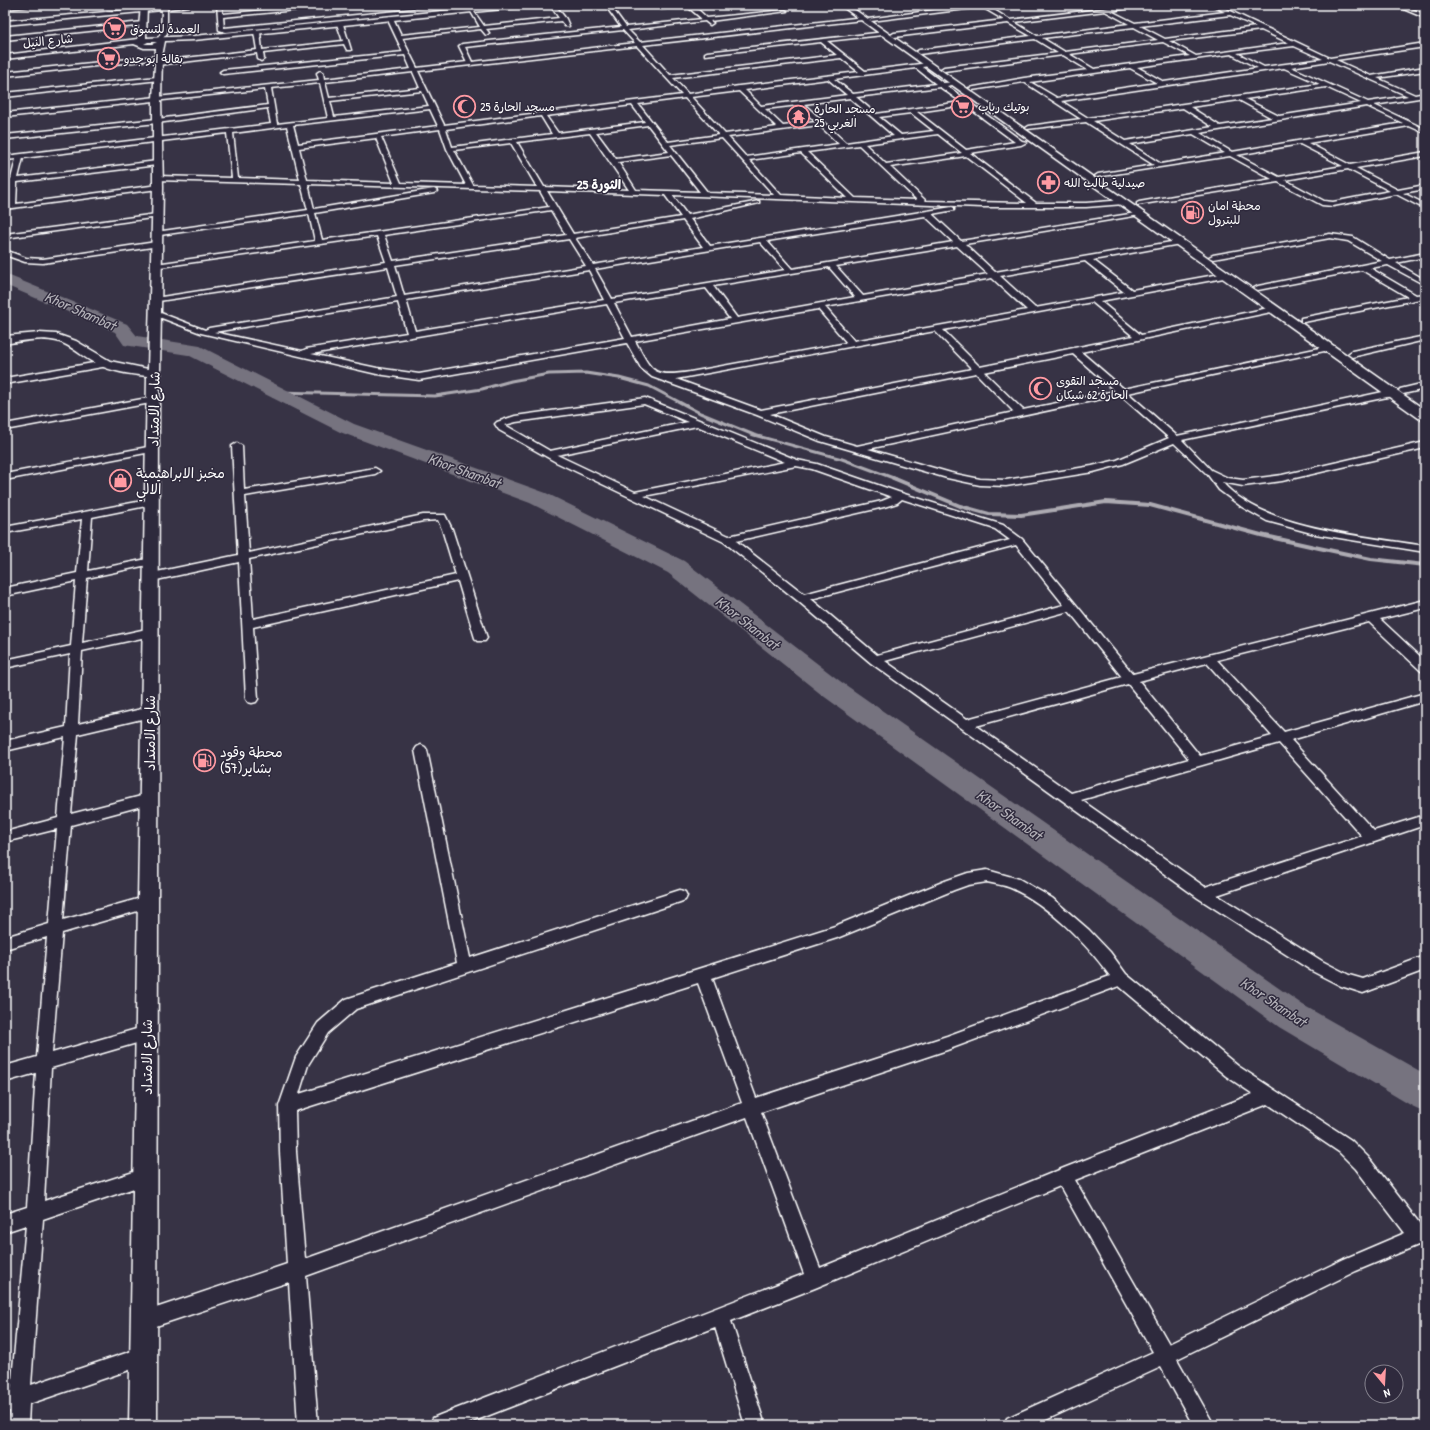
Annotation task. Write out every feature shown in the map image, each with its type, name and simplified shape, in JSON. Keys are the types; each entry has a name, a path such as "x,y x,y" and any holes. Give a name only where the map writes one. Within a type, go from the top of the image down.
{"main road":[{"name":"شارع النيل","path":"5,57 257,32 305,25 340,24 390,15 522,5"},
{"path":"843,5 894,35 1098,176 1180,242 1425,416"},
{"path":"852,5 883,33 928,65 1124,202 1140,209 1213,257 1425,406"},
{"path":"144,7 142,44 158,59"},
{"path":"143,27 160,41"},
{"name":"شارع الامتداد","path":"143,1425 153,449 158,183 157,79 160,41"},
{"path":"5,340 38,336 63,339 105,364 116,368 155,371"}],"street":[{"path":"5,8 41,5"},
{"path":"7,30 144,7 195,5"},
{"path":"219,5 222,30 305,25 390,15 398,37 442,127 450,149 471,188"},
{"path":"221,16 251,11 337,5"},
{"path":"552,5 575,34"},
{"path":"607,5 639,45 780,198"},
{"path":"659,7 690,5 723,34"},
{"path":"778,5 791,15"},
{"path":"5,115 226,92 983,5 1093,71"},
{"path":"894,35 1145,5"},
{"path":"1214,5 1295,44 1373,77 1425,102"},
{"path":"1397,6 1411,5"},
{"path":"7,30 15,6"},
{"path":"160,41 164,33 165,6"},
{"path":"1397,6 1425,16"},
{"path":"301,7 305,25"},
{"path":"659,7 666,13"},
{"path":"472,8 482,28 492,43"},
{"path":"1106,10 1195,57"},
{"path":"470,63 462,46 785,11"},
{"path":"918,52 1231,13"},
{"path":"671,18 677,23"},
{"path":"398,37 563,19"},
{"path":"797,20 803,25"},
{"path":"340,24 353,58"},
{"path":"7,30 143,27"},
{"path":"944,69 1261,28"},
{"path":"769,29 775,34"},
{"path":"257,32 262,68"},
{"path":"707,54 883,33"},
{"path":"542,37 546,43"},
{"path":"690,38 695,43"},
{"path":"781,39 801,56"},
{"path":"822,40 863,73"},
{"path":"222,64 259,52 346,42"},
{"path":"972,88 1295,44"},
{"path":"1056,100 1425,45"},
{"path":"550,48 554,54"},
{"path":"701,49 712,59"},
{"path":"1231,52 1263,69"},
{"path":"5,74 158,59 262,68 406,53"},
{"path":"669,77 758,66 801,56 842,56"},
{"path":"317,63 331,120"},
{"path":"222,64 224,78"},
{"path":"718,64 723,70"},
{"path":"296,146 775,82 928,65"},
{"path":"758,66 762,70"},
{"path":"916,66 1021,143"},
{"path":"1131,66 1163,84"},
{"path":"1286,66 1328,84 1425,131"},
{"path":"1373,77 1425,69"},
{"path":"829,77 899,137"},
{"path":"5,96 157,79"},
{"path":"1024,80 1159,165"},
{"path":"760,108 955,83"},
{"path":"1029,128 1328,84"},
{"path":"225,85 226,92"},
{"path":"268,86 274,127"},
{"path":"739,88 781,128"},
{"path":"326,100 423,89"},
{"path":"1123,143 1425,95"},
{"path":"1238,97 1277,118"},
{"path":"633,102 706,195"},
{"path":"799,103 844,145"},
{"path":"875,116 966,103"},
{"path":"1183,105 1218,127"},
{"path":"5,137 157,121 271,106"},
{"path":"5,158 432,107"},
{"path":"912,111 1034,205"},
{"path":"542,114 556,135"},
{"path":"450,149 649,123"},
{"path":"666,144 820,123"},
{"path":"1098,176 1410,124"},
{"path":"290,125 318,242"},
{"path":"592,131 634,192"},
{"path":"1193,131 1229,154 1327,204 1425,187"},
{"path":"230,132 235,180"},
{"path":"745,159 939,132"},
{"path":"378,136 398,185"},
{"path":"513,141 591,268 644,366 650,373 760,413 818,437 966,479 980,482 1006,482 1057,476 1093,469 1120,462 1175,439 1392,393"},
{"path":"884,166 1037,141"},
{"path":"1301,142 1425,207"},
{"path":"860,143 924,203"},
{"path":"802,151 853,200"},
{"path":"614,161 672,153"},
{"path":"299,353 610,303 958,243 1140,209 1277,179 1350,168 1425,154"},
{"path":"20,157 8,206 158,183 235,180 455,188 667,193 982,205 1086,205 1124,202"},
{"path":"5,182 157,163"},
{"path":"156,234 311,212 455,188"},
{"path":"667,193 708,249"},
{"path":"155,300 391,265 685,218 780,198"},
{"path":"202,331 982,205"},
{"path":"156,266 553,208"},
{"path":"926,213 1033,311"},
{"path":"5,236 157,216"},
{"path":"380,233 412,335"},
{"path":"1213,257 1330,236 1350,239 1425,283"},
{"path":"762,240 791,272"},
{"path":"155,315 202,331 377,371 419,377 1180,242"},
{"path":"5,252 26,260 43,262 156,244"},
{"path":"1258,288 1425,255"},
{"path":"1088,259 1131,293"},
{"path":"831,265 861,299"},
{"path":"1365,268 1415,298"},
{"path":"659,377 698,372 1226,275"},
{"path":"708,286 735,322"},
{"path":"1304,320 1425,296"},
{"path":"1094,300 1139,336"},
{"path":"820,306 852,344"},
{"path":"760,413 976,369 1075,351 1139,336 1274,309"},
{"path":"936,328 1020,413"},
{"path":"1352,354 1425,338"},
{"path":"857,448 1020,413 1124,393 1329,348"},
{"path":"1075,351 1175,439 1222,488 1245,504 1271,519 1315,531 1425,549"},
{"path":"5,381 105,364"},
{"path":"1404,391 1425,386"},
{"path":"5,427 154,400"},
{"path":"1198,762 1018,541 999,527 895,494 814,466 796,463 645,401 515,419 500,424 502,428 549,454 728,540 802,598 875,660 1070,798 1202,894 1317,966 1346,981 1363,986 1425,963"},
{"path":"549,454 698,424"},
{"path":"1208,472 1226,480 1243,483 1259,482 1425,445"},
{"path":"237,446 252,698"},
{"path":"5,476 153,449"},
{"path":"635,495 796,463"},
{"path":"239,494 375,471"},
{"path":"728,540 894,501 898,498 895,494"},
{"path":"5,530 153,502"},
{"path":"18,1425 12,1400 35,1214 44,1062 72,730 81,576 87,514"},
{"path":"5,592 81,576 243,558 423,518 441,517 447,529 481,638"},
{"path":"802,598 1018,541"},
{"path":"248,624 461,577"},
{"path":"966,724 1209,658 1425,604"},
{"path":"875,660 1072,606"},
{"path":"1371,617 1425,668"},
{"path":"5,664 151,632"},
{"path":"1209,658 1371,837"},
{"path":"1070,798 1425,697"},
{"path":"5,746 150,712"},
{"path":"421,750 464,967"},
{"path":"5,837 150,799"},
{"path":"1202,894 1425,820"},
{"path":"287,1106 837,932 968,879 987,876 1014,883 1048,902 1084,934 1105,957 1121,979 1232,1071 1345,1146 1362,1163 1422,1236 1350,1265 1166,1355 1014,1425"},
{"path":"308,1425 288,1152 287,1106 301,1062 323,1028 351,1004 680,896"},
{"path":"5,943 148,902"},
{"path":"703,975 815,1279"},
{"path":"144,1321 297,1270 752,1107 947,1043 1121,979"},
{"path":"5,1074 147,1033"},
{"path":"440,1425 815,1279 1064,1176 1270,1096"},
{"path":"5,1223 146,1176"},
{"path":"1064,1176 1204,1425"},
{"path":"720,1316 755,1425"},
{"path":"12,1400 144,1356"}],"waterway":[{"name":"Khor Shambat","path":"5,279 121,328 131,341 193,350 347,428 538,498 676,567 831,688 1291,1016 1425,1094"},
{"path":"277,392 435,396 482,389 511,381 549,374 586,373 619,378 649,386 700,413 754,435 842,459 896,479"},
{"path":"893,478 960,506 989,514 1021,515 1106,502 1150,505 1261,535 1319,548 1371,559 1425,565"}],"place":[{"name":"العمدة للتسوق","path":"114,29"},
{"name":"بقالة ابو جدو","path":"109,59"},
{"name":"مسجد الحارة 25","path":"464,107"},
{"name":"بوتيك رباب","path":"963,107"},
{"name":"مسجد الحارة 25 الغربي","path":"799,116"},
{"name":"صيدلية طالب الله","path":"1049,183"},
{"name":"محطة امان للبترول","path":"1192,213"},
{"name":"مسجد التقوى الحارة 62 شيكان","path":"1041,388"},
{"name":"مخبز الابراهيمية الالي","path":"120,481"},
{"name":"محطة وقود بشاير(57)","path":"204,760"}],"district":[{"name":"الثورة 25","path":"599,184"}]}
